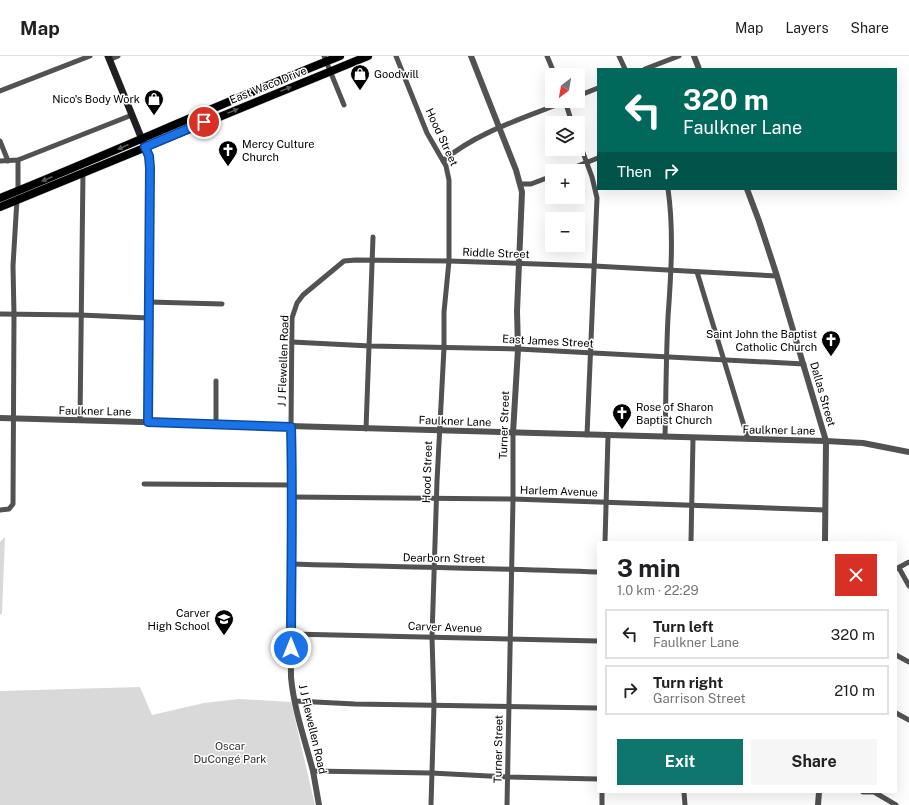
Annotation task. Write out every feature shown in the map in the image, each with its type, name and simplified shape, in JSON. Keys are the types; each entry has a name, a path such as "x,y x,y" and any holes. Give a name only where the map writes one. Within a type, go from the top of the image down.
{"main road":[{"name":"East Waco Drive","path":"0,207 83,174 143,143 325,59 340,56"},
{"name":"East Waco Drive","path":"0,198 368,56"},
{"path":"108,58 143,143"}],"street":[{"path":"0,91 90,56"},
{"path":"108,58 118,56"},
{"name":"Hood Street","path":"396,56 427,133 444,160 449,180 449,261 444,312 444,348 436,499 432,636 434,705 431,805"},
{"name":"Turner Street","path":"471,56 516,170 520,184 522,202 517,311 518,349 513,433 507,805"},
{"path":"547,56 552,68"},
{"path":"619,56 624,68"},
{"path":"648,68 679,56"},
{"path":"694,56 699,68"},
{"path":"325,59 344,105"},
{"path":"585,93 597,88"},
{"path":"444,160 468,144 499,128 548,108"},
{"path":"0,161 18,160 132,115"},
{"path":"0,140 8,161"},
{"path":"143,143 149,156 150,168 148,422"},
{"path":"584,156 594,184 597,198 587,435"},
{"path":"586,163 597,158"},
{"path":"0,510 6,510 13,504 14,261 18,191 18,160"},
{"path":"80,420 80,315 83,165"},
{"path":"520,184 531,184 545,179"},
{"path":"665,437 666,356 671,270 671,207 668,190"},
{"name":"Dallas Street","path":"747,190 777,276 826,441 825,541"},
{"path":"366,429 373,237"},
{"name":"Riddle Street","path":"317,283 344,262 372,259 594,266 777,276"},
{"path":"697,272 725,359 748,439"},
{"name":"J J Flewellen Road","path":"317,283 303,295 297,303 292,318 292,497 290,564 292,692 297,716 313,771 319,805"},
{"path":"149,302 222,304"},
{"path":"0,314 149,318"},
{"name":"East James Street","path":"292,342 370,346 518,349 804,364"},
{"path":"216,381 216,424"},
{"name":"Faulkner Lane","path":"0,418 826,441 862,443 909,452"},
{"path":"605,541 608,436"},
{"path":"691,541 693,438"},
{"path":"144,484 292,485"},
{"name":"Harlem Avenue","path":"292,497 513,499 825,510"},
{"path":"909,562 897,568 909,586"},
{"name":"Dearborn Street","path":"290,564 434,568 511,568 597,572"},
{"name":"Carver Avenue","path":"291,634 432,636 597,641"},
{"path":"897,656 909,662"},
{"path":"295,701 355,704 597,708"},
{"path":"897,714 909,720"},
{"path":"313,771 431,773 508,777 597,779"},
{"path":"602,793 602,805"},
{"path":"684,793 685,805"},
{"path":"818,805 819,793"},
{"path":"876,793 896,805"}],"green space":[{"path":"5,537 2,613 0,615 0,542"},
{"name":"Oscar DuCongé Park","path":"140,687 152,715 204,703 239,699 291,702 315,805 0,805 0,691"}],"place":[{"name":"Goodwill","path":"360,91"},
{"name":"Nico's Body Work","path":"154,116"},
{"name":"Mercy Culture Church","path":"228,167"},
{"name":"Saint John the Baptist Catholic Church","path":"831,357"},
{"name":"Rose of Sharon Baptist Church","path":"622,430"},
{"name":"Carver High School","path":"224,636"}],"route":[{"path":"204,122 145,147 150,160 148,422 291,427 291,648"}]}
